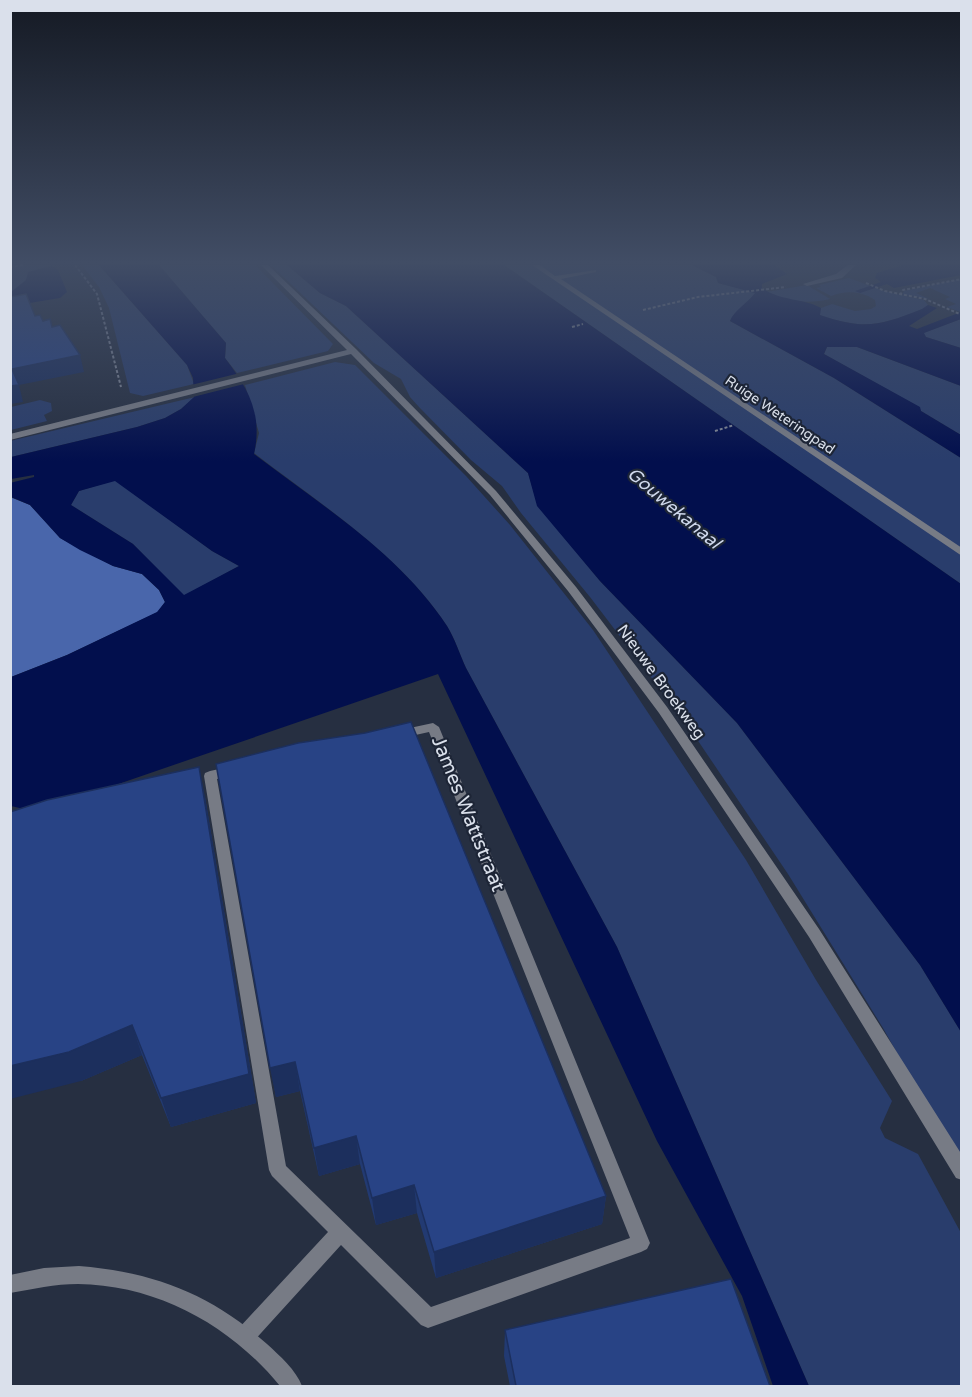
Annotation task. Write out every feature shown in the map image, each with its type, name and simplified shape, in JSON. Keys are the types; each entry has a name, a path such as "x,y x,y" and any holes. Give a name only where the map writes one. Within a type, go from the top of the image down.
{"street":[{"name":"Nieuwe Broekweg","path":"331,330 493,493 572,589 663,710 814,933 962,1172"},
{"name":"Ruige Weteringpad","path":"630,330 962,553"},
{"path":"10,437 353,351"},
{"name":"James Wattstraat","path":"433,727 641,1243 428,1318 341,1232 278,1170 210,776 433,727"},
{"path":"246,1336 341,1232"},
{"path":"10,1284 24,1280 85,1274 140,1282 199,1305 246,1336 292,1386"}],"path":[{"path":"106,330 126,408"}],"shaded area":[{"path":"114,330 156,330 187,365 194,384 143,396 130,393"},
{"path":"215,330 319,330 333,344 328,351 237,373 225,358 226,343"},
{"path":"340,330 372,330 528,473 538,506 600,581 737,723 920,965 961,1032 961,1167 883,1028 788,874 686,723 502,486 471,460 419,407 410,397 401,379 374,363"},
{"path":"597,330 747,330 834,378 961,458 961,584"},
{"path":"931,330 961,330 961,348 926,337 923,333"},
{"path":"827,347 857,347 961,386 961,435 921,411 919,407 824,354"},
{"path":"335,362 355,365 466,476 510,525 593,630 746,860 816,980 892,1101 880,1128 885,1138 918,1154 961,1233 961,1386 809,1386 617,947 466,668 447,626 428,600 383,553 254,453 259,433 245,385"},
{"path":"195,397 181,409 165,418 137,427 11,457 10,441"},
{"path":"40,400 51,403 52,411 44,415 47,421 11,430 11,407"},
{"path":"115,480 212,551 239,566 184,596 133,544 71,505 79,491"},
{"path":"10,497 30,505 60,538 113,566 142,574 159,590 165,602 158,612 67,655 11,677"}],"water":[{"path":"156,330 215,330 226,343 225,358 252,402 256,426 254,454 383,553 428,600 447,626 466,668 617,947 809,1386 773,1386 742,1296 657,1141 438,674 37,812 11,806 11,677 67,655 157,612 165,602 159,590 142,574 113,566 80,550 60,538 30,505 11,497 10,483 34,477 34,475 11,479 11,457 137,427 165,418 181,409 194,397 193,378 187,365","holes":["115,481 212,551 239,566 184,595 133,544 71,505 79,491"]},
{"name":"Gouwekanaal","path":"372,330 597,330 961,584 961,1032 920,965 737,723 600,581 537,506 528,473"},
{"path":"747,330 931,330 924,333 926,337 961,348 961,386 857,347 827,347 824,354 920,407 921,411 961,435 961,458 834,378"}],"pier":[{"path":"240,373 248,383 189,398 191,385"}],"building":[{"path":"10,330 63,330 80,355 12,369 19,385 10,386"},
{"path":"411,722 606,1196 434,1252 414,1185 372,1198 356,1136 314,1148 295,1062 270,1068 216,764 298,743 365,733"},
{"path":"199,767 249,1074 161,1098 132,1025 69,1052 10,1066 10,812 47,800"},
{"path":"731,1279 770,1386 516,1386 505,1330"}]}
